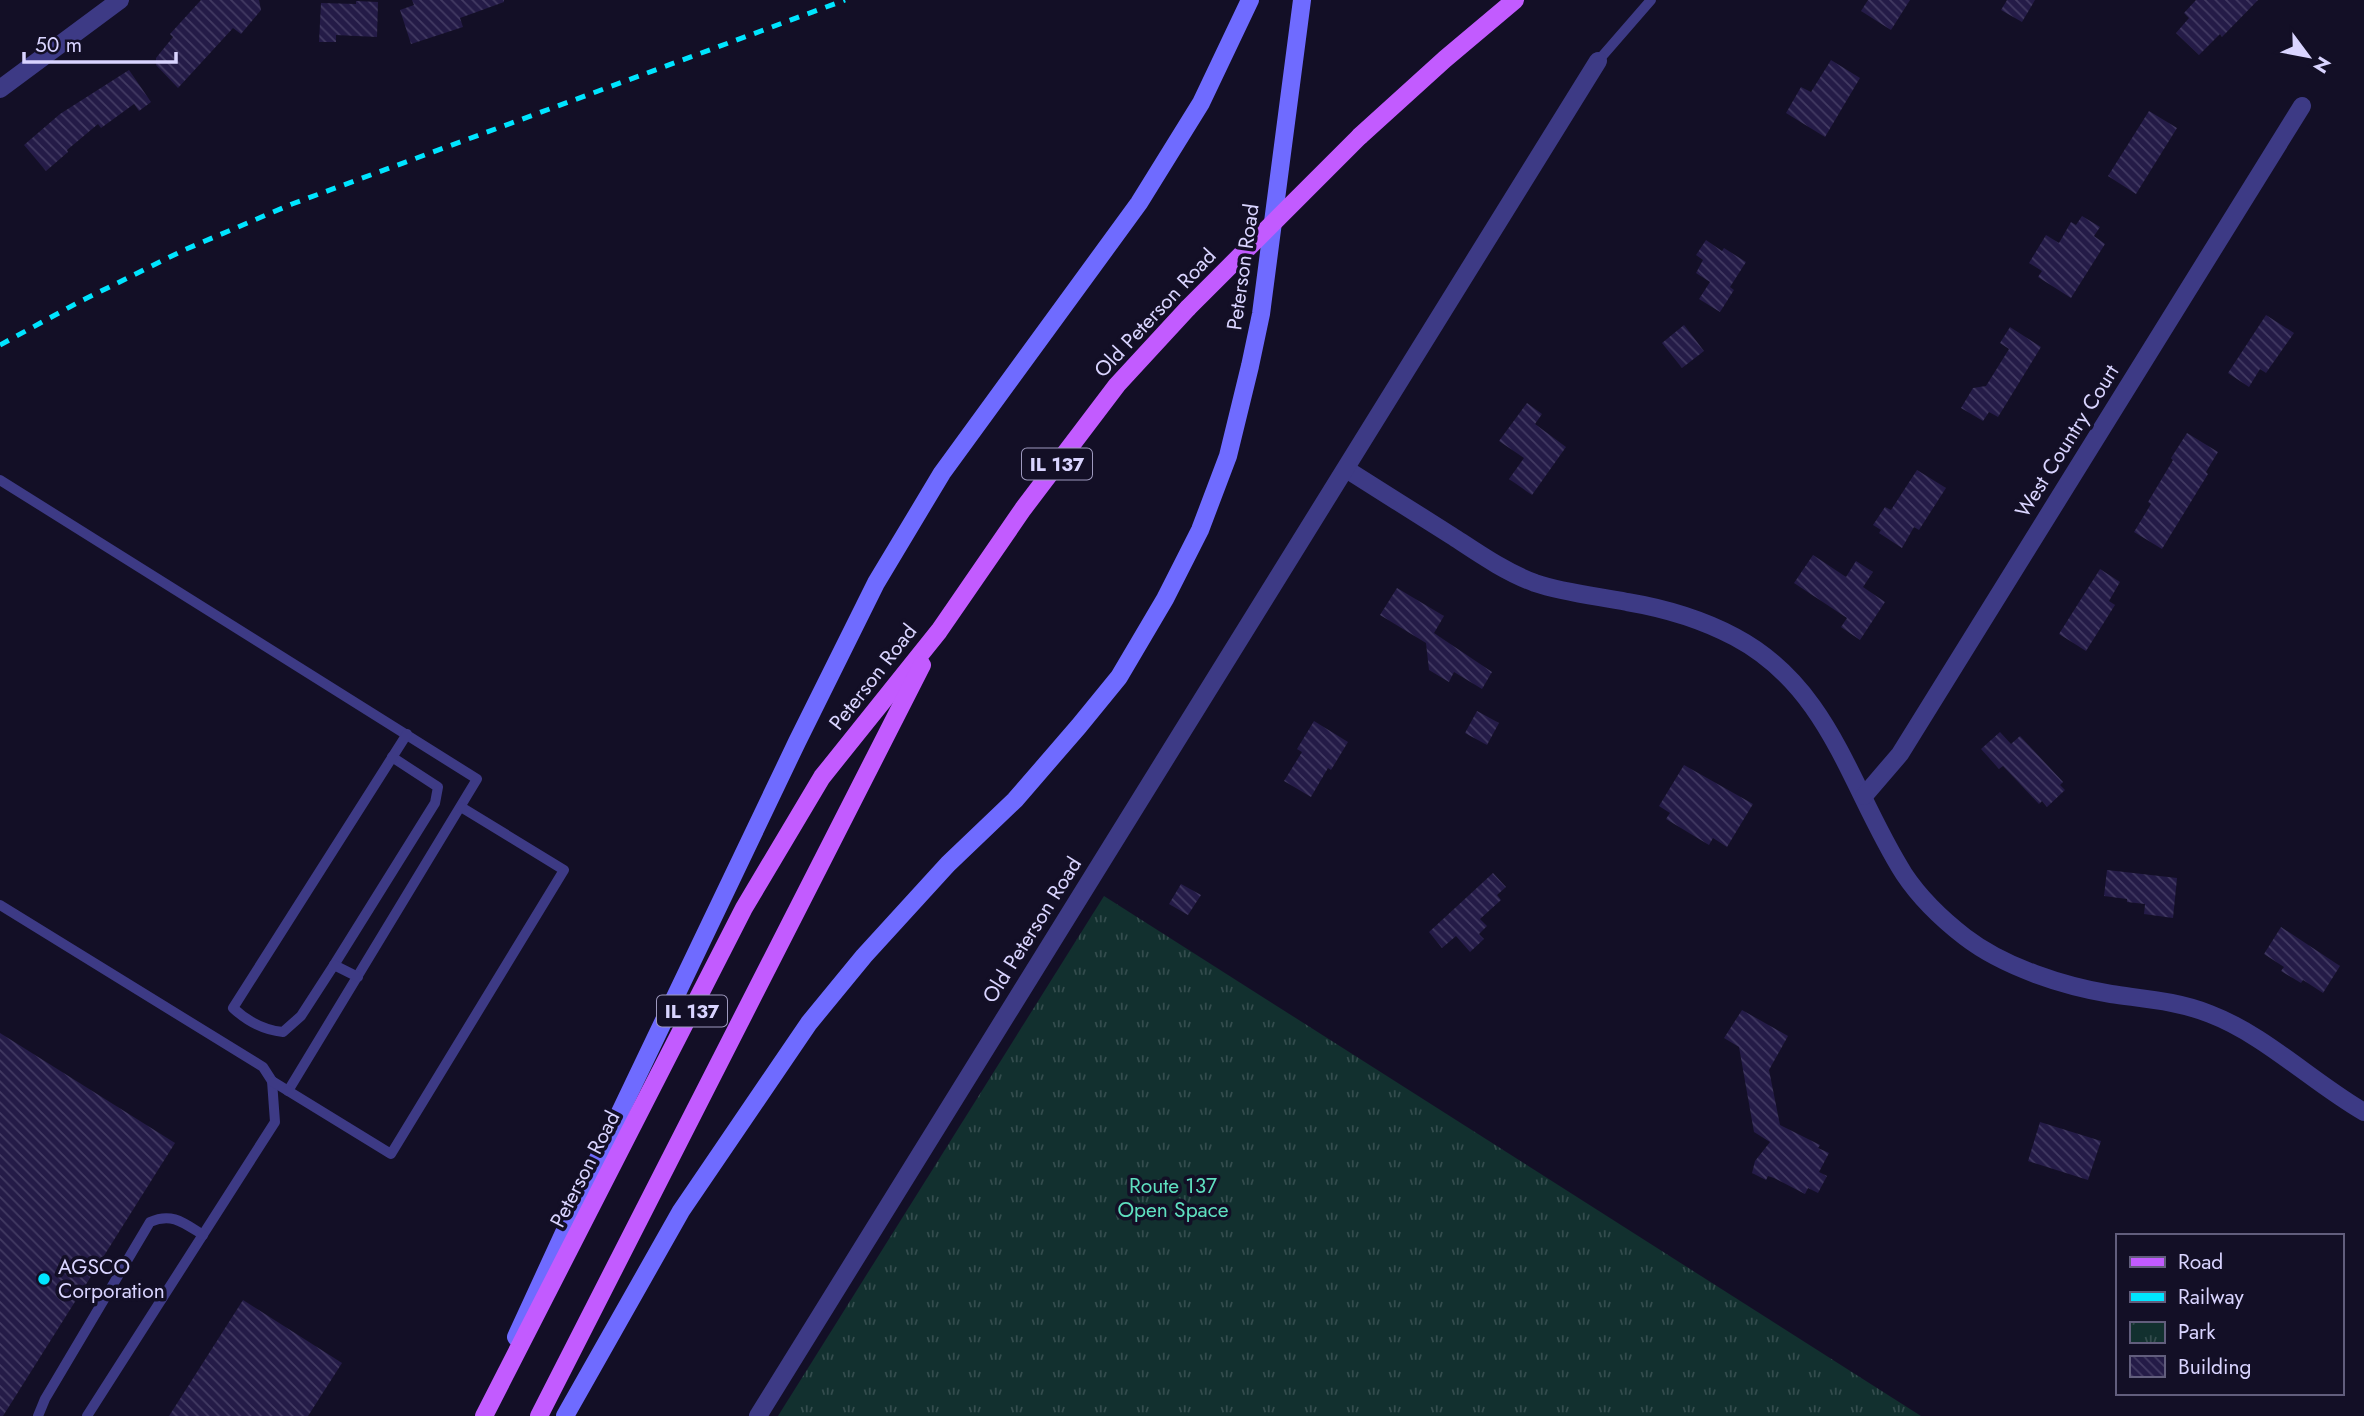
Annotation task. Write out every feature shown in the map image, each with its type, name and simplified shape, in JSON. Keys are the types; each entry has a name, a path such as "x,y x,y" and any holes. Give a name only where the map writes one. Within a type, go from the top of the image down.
{"main road":[{"name":"Peterson Road","path":"482,1416 602,1150 791,754 876,583 942,473 1139,203 1201,103 1250,0"},
{"name":"Peterson Road","path":"565,1416 681,1211 808,1023 864,956 948,864 1015,800 1079,726 1119,677 1165,600 1200,530 1228,456 1250,366 1261,314 1302,0"},
{"name":"Old Peterson Road","path":"939,631 1023,509 1117,385 1188,308 1360,136 1515,0"},
{"name":"Peterson Road","path":"482,1416 744,908 822,777 939,631"},
{"name":"Peterson Road","path":"539,1416 939,631"}],"street":[{"path":"0,89 120,0"},
{"path":"1598,61 1346,469 1497,565 1532,582 1574,594 1628,602 1672,613 1734,636 1775,663 1805,694 1828,729 1906,877 1931,906 1966,938 2002,960 2041,976 2107,993 2177,1003 2211,1014 2243,1030 2364,1112"},
{"name":"West Country Court","path":"1864,796 1899,754 2302,106"},
{"name":"Old Peterson Road","path":"758,1416 1346,469"}],"lane":[{"path":"1598,61 1651,0"},
{"path":"0,480 477,779 288,1091"},
{"path":"392,757 438,787 435,803 301,1016 283,1032 268,1030 244,1018 233,1008 392,757 407,734"},
{"path":"0,905 263,1067 272,1081 391,1154 564,870 461,807"},
{"path":"334,965 358,977"},
{"path":"87,1416 275,1122 272,1081"},
{"path":"37,1416 150,1222 162,1216 179,1220 203,1235"}],"green space":[{"name":"Route 137 Open Space","path":"1104,896 1921,1416 778,1416"}],"building":[{"path":"201,0 259,0 261,10 241,34 233,28 178,88 156,65 156,58 173,37 170,34"},
{"path":"412,0 504,2 460,18 463,27 411,44 400,10 414,5"},
{"path":"1868,0 1910,0 1891,30 1861,11"},
{"path":"2007,0 2035,0 2022,22 2001,10"},
{"path":"2196,0 2258,0 2222,37 2220,34 2199,55 2176,33 2189,18 2184,13"},
{"path":"356,1 378,2 377,37 336,35 336,42 319,42 321,3 356,4"},
{"path":"1831,60 1860,78 1825,137 1786,113 1801,87 1811,92"},
{"path":"129,70 151,102 139,111 134,104 101,128 98,124 46,171 24,145 60,114"},
{"path":"2149,111 2177,128 2136,194 2108,176"},
{"path":"2082,216 2100,227 2094,236 2105,244 2071,298 2038,277 2042,271 2029,263 2046,235 2059,243 2071,222 2076,225"},
{"path":"1706,240 1746,262 1730,287 1734,290 1720,312 1699,299 1710,282 1696,273 1703,260 1696,255"},
{"path":"2266,315 2294,333 2266,373 2260,369 2249,387 2228,373"},
{"path":"1684,325 1704,351 1682,368 1662,343"},
{"path":"2010,327 2041,347 1998,417 1989,412 1983,421 1961,408 1973,388 1986,386 2009,349 2000,343"},
{"path":"1527,403 1542,414 1535,424 1566,447 1532,495 1509,479 1524,458 1499,441"},
{"path":"2187,433 2218,452 2206,472 2208,474 2162,549 2134,532 2173,460 2171,458"},
{"path":"1917,470 1946,488 1919,530 1914,527 1902,548 1879,533 1881,530 1873,525 1885,507 1891,510"},
{"path":"1813,555 1846,577 1856,561 1873,572 1863,587 1885,602 1860,640 1841,627 1847,618 1794,583"},
{"path":"2100,569 2120,582 2109,601 2115,605 2086,651 2059,634"},
{"path":"1397,588 1444,616 1434,633 1492,672 1482,689 1454,672 1449,682 1429,670 1426,643 1380,615"},
{"path":"1477,711 1499,723 1487,745 1465,733"},
{"path":"1314,721 1348,742 1311,797 1284,781 1302,752 1297,749"},
{"path":"2000,732 2011,744 2020,736 2063,782 2060,785 2065,790 2047,807 2042,801 2039,804 2003,766 1999,769 1981,749"},
{"path":"1684,765 1753,804 1727,847 1713,838 1709,845 1666,819 1670,813 1659,806"},
{"path":"2107,870 2177,878 2173,918 2144,914 2145,904 2104,896"},
{"path":"1493,873 1506,887 1497,895 1501,900 1480,919 1487,926 1479,934 1484,939 1470,952 1456,936 1442,948 1429,932"},
{"path":"1181,884 1201,895 1188,915 1169,904"},
{"path":"2281,927 2340,966 2323,993 2303,980 2301,983 2281,971 2284,967 2264,954"},
{"path":"1742,1010 1788,1036 1769,1070 1780,1125 1820,1145 1818,1148 1829,1153 1819,1172 1827,1176 1818,1193 1808,1188 1805,1194 1774,1178 1768,1176 1766,1180 1752,1173 1755,1161 1770,1142 1754,1132 1739,1047 1724,1038"},
{"name":"AGSCO Corporation","path":"0,1033 175,1143 3,1416 0,1416"},
{"path":"2040,1122 2101,1141 2088,1180 2028,1161"},
{"path":"243,1300 342,1363 308,1416 169,1416"}],"railway":[{"path":"0,345 184,250 292,204 845,0"}],"place":[{"name":"AGSCO Corporation","path":"44,1279"}]}
